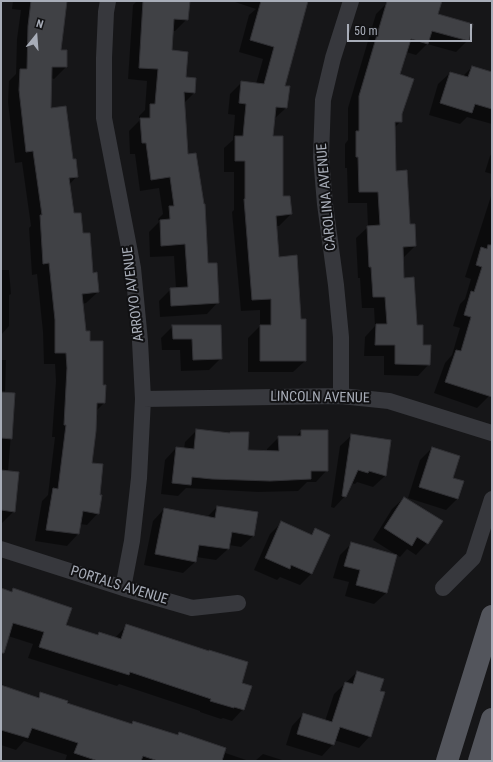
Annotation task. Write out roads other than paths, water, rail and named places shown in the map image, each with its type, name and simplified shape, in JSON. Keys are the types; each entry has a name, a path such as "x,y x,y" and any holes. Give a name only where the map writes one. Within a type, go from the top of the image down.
{"main road":[{"path":"447,761 492,616"},
{"path":"479,761 492,719"}],"street":[{"name":"ARROYO AVENUE","path":"108,1 104,50 104,118 133,268 140,341 143,399 139,478 132,541 123,588"},
{"name":"CAROLINA AVENUE","path":"341,396 341,337 336,285 325,204 321,157 323,100 333,58 351,1"},
{"name":"LINCOLN AVENUE","path":"143,399 341,396 389,401 492,433"},
{"path":"443,588 473,558 492,499"},
{"name":"PORTALS AVENUE","path":"1,549 123,588 192,608 238,603"}]}
